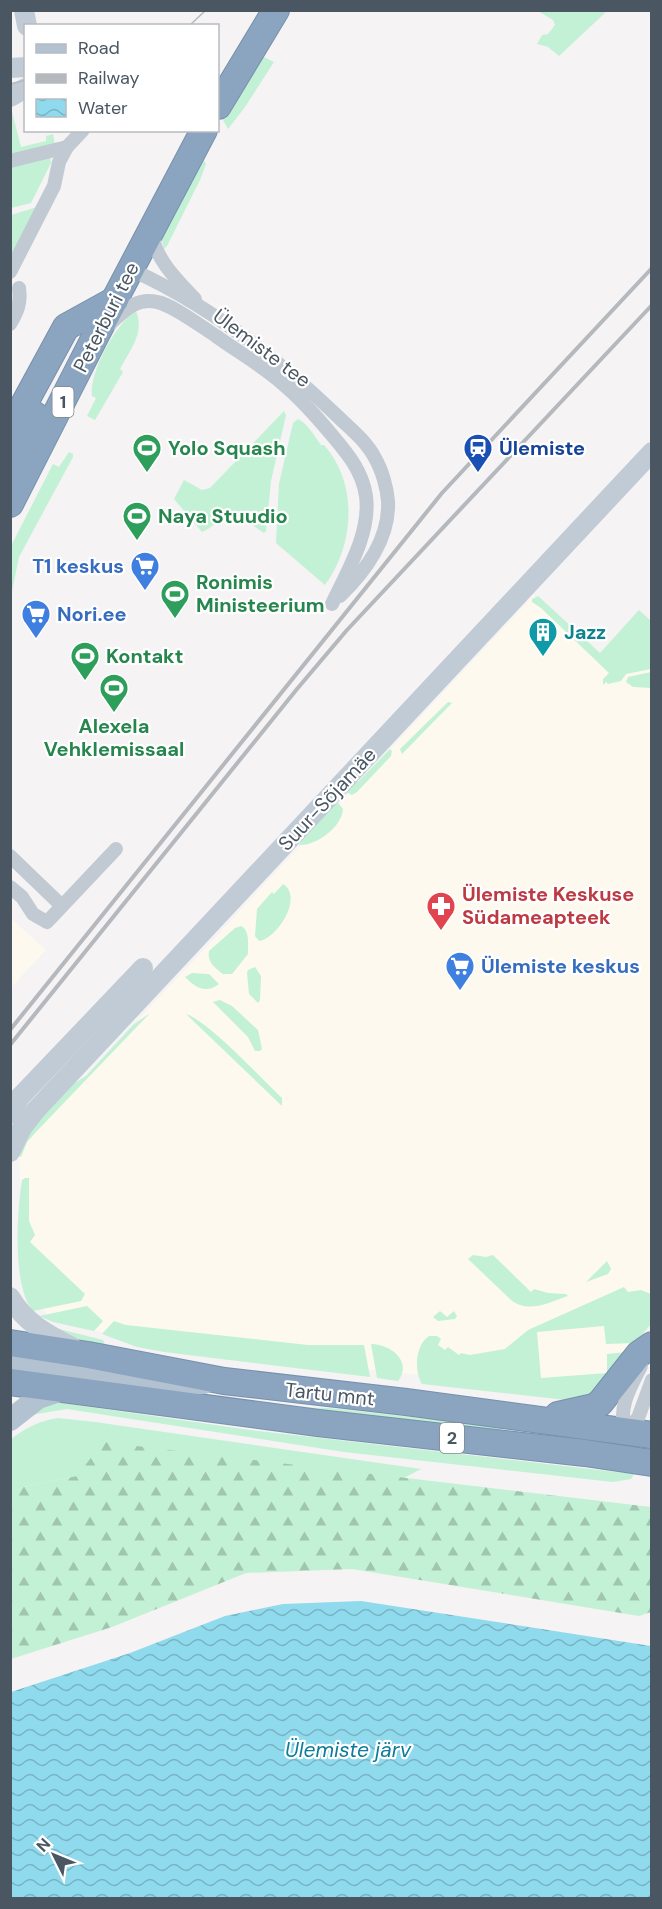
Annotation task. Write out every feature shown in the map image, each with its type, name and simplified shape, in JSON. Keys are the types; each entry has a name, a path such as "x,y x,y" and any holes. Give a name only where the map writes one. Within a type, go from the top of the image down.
{"highway":[{"path":"219,104 276,10"},
{"name":"Peterburi tee","path":"10,504 203,132"},
{"path":"10,462 42,403 61,337 115,300"},
{"name":"Peterburi tee","path":"12,425 61,337"},
{"name":"Tartu mnt","path":"10,1343 88,1355 224,1381 651,1435"},
{"path":"536,1419 594,1407 600,1403 639,1354 651,1345"},
{"name":"Tartu mnt","path":"12,1376 65,1389 318,1423 646,1462"},
{"path":"585,1454 610,1444 625,1431 629,1448 646,1462"}],"main road":[{"path":"10,97 24,89"},
{"name":"Suur-Sõjamäe","path":"10,1152 22,1128 35,1111 651,452"},
{"path":"14,1106 143,968"},
{"path":"10,1297 26,1318 47,1335 88,1355"},
{"path":"12,1376 169,1385 224,1381"},
{"path":"10,1420 38,1398 65,1389"}],"street":[{"path":"10,272 54,186 59,162 67,147 81,132"},
{"path":"10,161 67,147"},
{"name":"Ülemiste tee","path":"152,229 156,251 203,307"},
{"name":"Ülemiste tee","path":"95,337 132,305 145,301 157,302 204,328 281,382 308,407 350,456 362,477 366,506 362,532 354,558 332,604 360,577 375,552 385,526 388,502 375,458 362,440 302,382 272,357 203,307 132,270"},
{"path":"10,324 18,311 19,288"},
{"path":"10,900 48,922 116,849"},
{"path":"10,856 62,906"},
{"path":"10,887 22,897 33,914"},
{"path":"651,1350 629,1390 621,1418 625,1431 638,1418 651,1380"}],"shaded area":[{"name":"Ülemiste keskus","path":"533,596 600,655 651,624 651,1320 601,1382 567,1390 158,1348 50,1318 26,1289 19,1155 31,1135"},
{"path":"10,917 46,950 11,988 10,988"}],"green space":[{"path":"538,11 607,11 559,56 548,47 537,44 542,35 548,34 555,25 553,20"},
{"path":"260,55 274,62 228,129 222,118"},
{"path":"11,108 21,147 46,141 46,136 53,134 55,147 11,159"},
{"path":"50,155 51,163 31,203 11,208 10,164"},
{"path":"202,157 206,164 200,180 164,249 163,231"},
{"path":"37,207 11,262 11,215"},
{"path":"136,311 138,334 120,369 123,372 95,420 87,416 96,398 92,396 92,386 99,362 112,337 128,317"},
{"path":"284,411 286,415 271,481 266,531 264,533 239,516 227,512 202,532 174,499 184,480 202,490 210,488"},
{"path":"298,419 308,427 335,460 343,477 347,495 347,533 335,569 325,585 276,543 279,484 293,423"},
{"path":"69,452 73,454 73,457 19,557 11,596 11,546 53,464 59,467"},
{"path":"538,596 600,653 639,610 651,621 651,669 626,674 621,681 608,684 606,682 603,685 603,679 609,673 532,602 532,599"},
{"path":"651,672 651,688 633,687 626,682 628,677"},
{"path":"448,702 452,703 402,754 400,749"},
{"path":"390,749 391,756 357,792 352,795 344,791 360,780"},
{"path":"335,799 343,809 342,816 333,829 320,839 299,845 304,836"},
{"path":"283,884 289,890 291,898 286,917 273,933 259,941 255,936 257,909 272,892 274,894"},
{"path":"241,926 247,934 248,954 232,974 223,974 210,962 209,951 235,928"},
{"path":"255,967 261,976 258,1003 249,994 247,973"},
{"path":"192,973 209,974 219,984 210,989 201,988 185,977"},
{"path":"220,1000 232,1006 258,1030 262,1049 260,1051 255,1051 248,1037 213,1002"},
{"path":"150,1013 27,1142 21,1157 17,1156 27,1134 65,1089 86,1076 134,1024"},
{"path":"186,1014 207,1027 235,1052 282,1098 282,1106"},
{"path":"29,1178 29,1221 35,1235 30,1242 85,1294 81,1301 33,1311 26,1300 19,1267 18,1248 20,1194 22,1180"},
{"path":"473,1255 486,1257 493,1255 531,1292 534,1289 568,1296 540,1306 518,1304 468,1259"},
{"path":"607,1261 611,1269 608,1274 586,1282"},
{"path":"624,1287 628,1292 641,1290 651,1294 651,1324 635,1343 606,1344 604,1326 537,1332 541,1378 607,1373 607,1354 626,1352 592,1395 575,1401 422,1384 419,1379 417,1358 421,1345 429,1336 437,1336 441,1339 438,1345 445,1350 448,1347 459,1355 505,1349 528,1330"},
{"path":"87,1306 103,1321 94,1331 53,1322 39,1316"},
{"path":"440,1311 447,1317 454,1311 457,1316 455,1319 438,1321 433,1317"},
{"path":"114,1321 126,1325 308,1345 364,1345 370,1377 137,1347 102,1334"},
{"path":"55,1328 103,1340 105,1345 69,1338"},
{"path":"371,1344 385,1347 397,1355 403,1367 398,1381 377,1378"},
{"path":"51,1403 250,1430 634,1474 631,1479 613,1482 344,1452 67,1409 31,1415"},
{"path":"287,1407 329,1408 502,1427 502,1431 367,1417"},
{"path":"58,1418 421,1469 404,1478 77,1476 23,1487 11,1493 10,1440 32,1426"},
{"path":"103,1442 651,1507 651,1612 639,1616 352,1569 246,1573 112,1627 11,1659 11,1493 23,1487 77,1476"}],"water":[{"name":"Ülemiste järv","path":"361,1601 651,1646 651,1898 11,1898 11,1692 130,1653 225,1616 283,1604"}],"tram line":[{"path":"191,24 206,10"},
{"path":"10,84 24,80"}],"railway":[{"path":"10,1030 442,493 652,268"},
{"path":"10,1045 347,630 652,305"}],"place":[{"name":"Yolo Squash","path":"147,474"},
{"name":"Ülemiste","path":"478,474"},
{"name":"Naya Stuudio","path":"137,542"},
{"name":"T1 keskus","path":"145,592"},
{"name":"Ronimis Ministeerium","path":"175,620"},
{"name":"Nori.ee","path":"36,640"},
{"name":"Jazz","path":"543,658"},
{"name":"Kontakt","path":"85,682"},
{"name":"Alexela Vehklemissaal","path":"114,714"},
{"name":"Ülemiste Keskuse Südameapteek","path":"441,932"},
{"name":"Ülemiste keskus","path":"460,992"}]}
